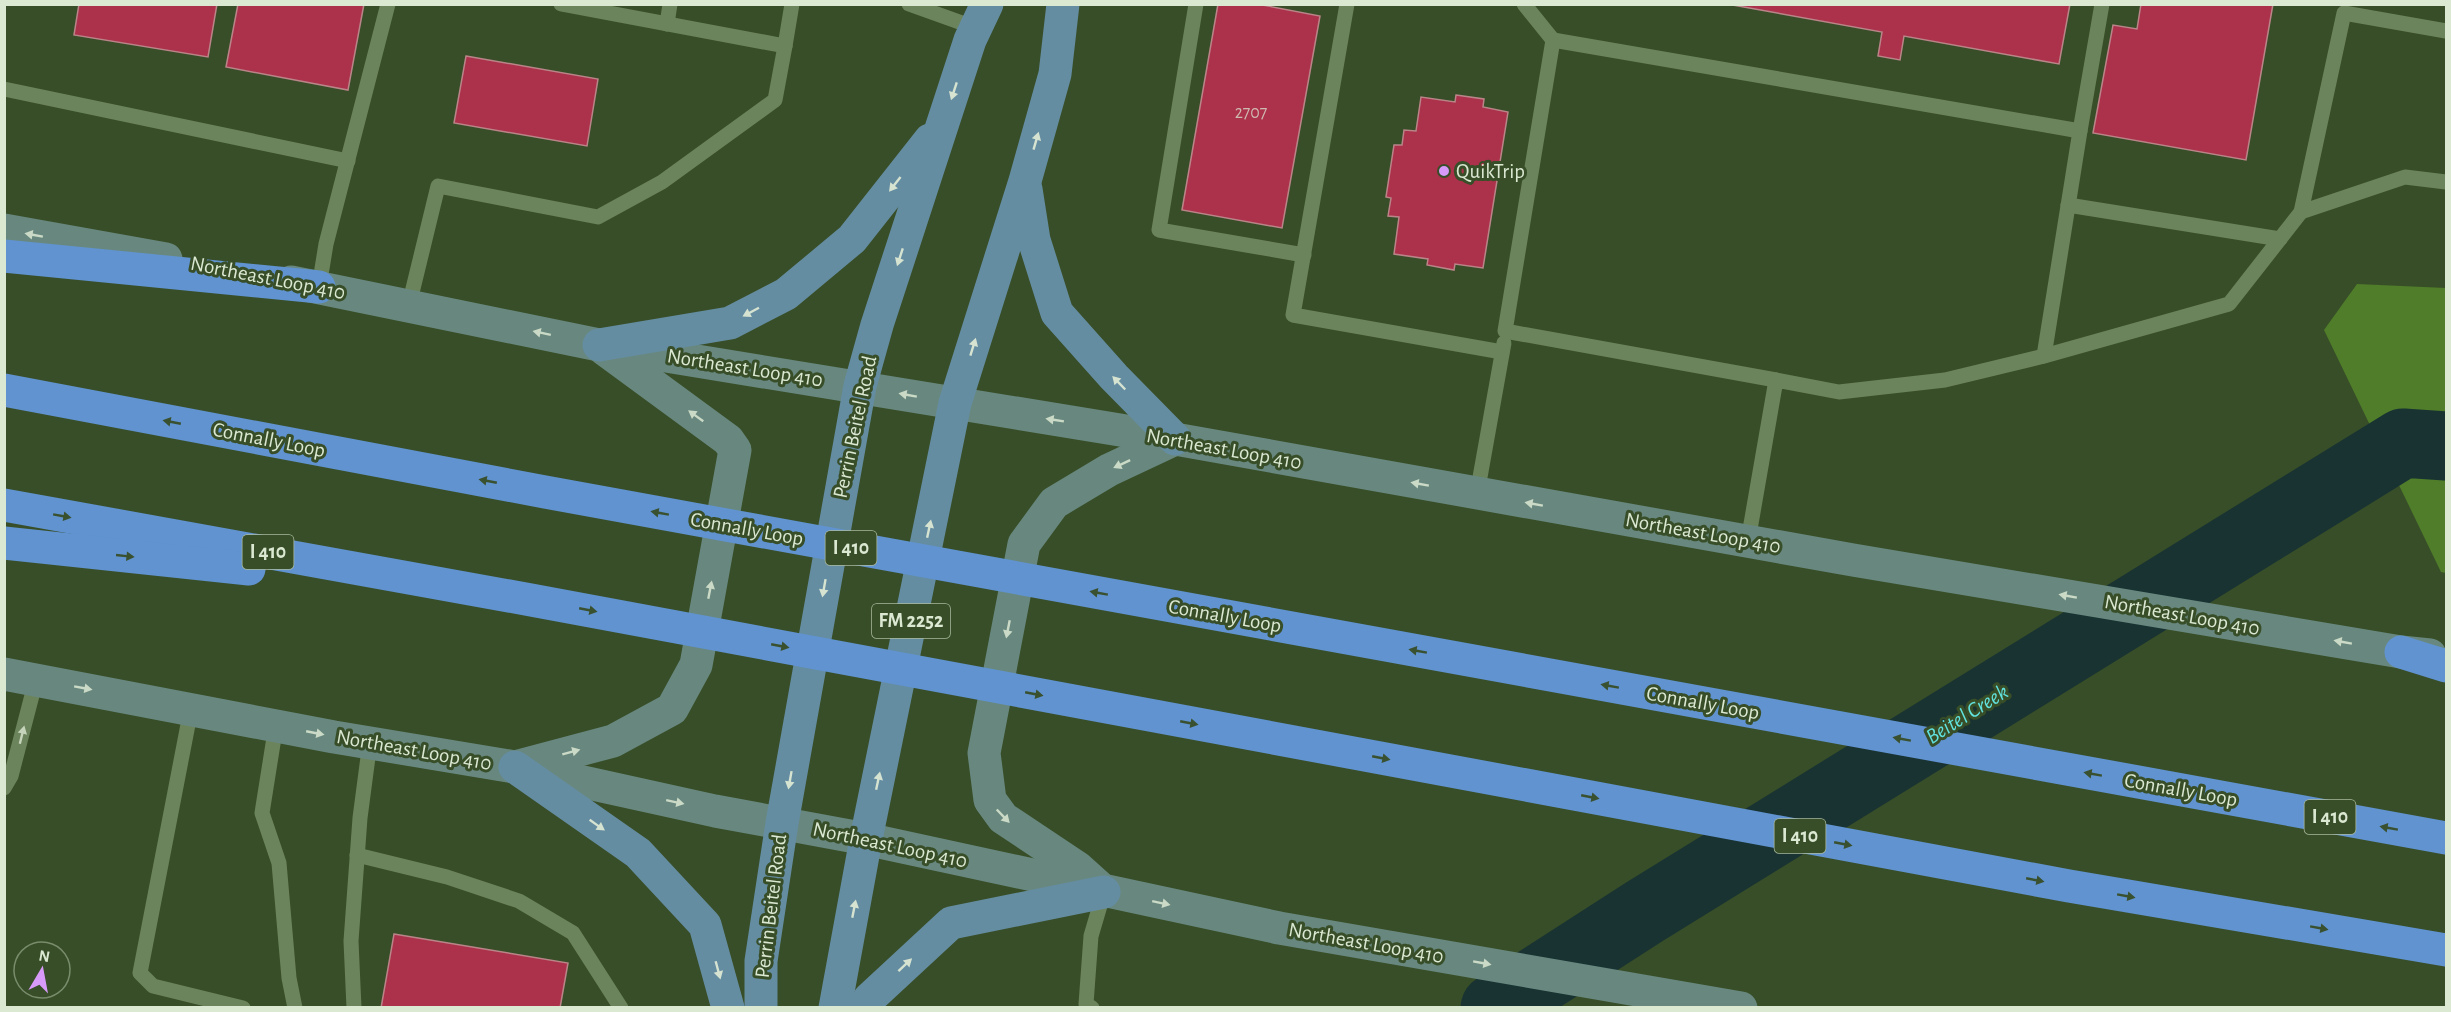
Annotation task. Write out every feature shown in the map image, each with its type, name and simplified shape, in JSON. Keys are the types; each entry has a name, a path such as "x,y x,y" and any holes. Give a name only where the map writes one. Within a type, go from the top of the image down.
{"highway":[{"path":"4,256 319,287"},
{"name":"Connally Loop","path":"4,390 545,492 2446,838"},
{"name":"I 410","path":"4,505 531,600 2069,886 2446,950"},
{"path":"4,543 531,600"},
{"path":"2401,652 2446,666"}],"main road":[{"name":"FM 2252","path":"866,839 956,403 1025,181 1055,74 1063,4"},
{"name":"Perrin Beitel Road","path":"760,1008 761,961 782,823 860,386 970,40 982,16"},
{"path":"599,345 730,323 786,294 852,239 944,122"},
{"path":"1025,181 1034,240 1057,313 1114,377 1175,439 1108,470 1054,503 1024,544 984,753 985,779 990,800 1003,818 1078,868 1104,892"},
{"name":"Northeast Loop 410","path":"4,230 319,287 599,345 1175,439 1853,560 2401,652 2446,656"},
{"path":"515,767 613,741 672,709 696,665 735,450 722,435 599,345"},
{"name":"Northeast Loop 410","path":"4,674 515,767 715,811 866,839 1279,928 1741,1008"},
{"path":"515,767 638,853 705,925 728,1008"},
{"path":"835,1008 866,839"},
{"path":"866,1008 870,999 951,923 1104,892"}],"lane":[{"path":"319,287 326,244 388,4"},
{"path":"561,4 785,46"},
{"path":"667,24 670,4"},
{"path":"409,305 438,186 598,217 662,182 775,100 792,4"},
{"path":"909,4 982,16"},
{"path":"1196,4 1159,230 1304,255"},
{"path":"1347,4 1293,315 1502,352"},
{"path":"1524,4 1553,40 2080,131"},
{"path":"2044,356 2102,4"},
{"path":"1505,331 1839,392 1945,380 2044,356 2229,304 2301,212 2344,13 2446,31"},
{"path":"1477,494 1553,40"},
{"path":"4,89 348,161"},
{"path":"2301,212 2405,177 2446,183"},
{"path":"2068,205 2280,240"},
{"path":"1748,541 1776,380"},
{"path":"4,788 11,776 36,680"},
{"path":"191,709 140,973 153,986 243,1008"},
{"path":"276,725 262,813 279,862 289,978 295,1008"},
{"path":"354,1008 351,941 360,818 370,742"},
{"path":"357,855 447,877 519,901 573,933 621,1008"},
{"path":"1092,1008 1086,1004 1092,936 1104,892"}],"green space":[{"path":"2357,284 2446,288 2446,573 2441,572 2324,330"}],"building":[{"path":"79,4 217,4 208,57 74,35"},
{"path":"238,4 364,4 348,90 226,67"},
{"path":"1218,4 1257,4 1320,16 1282,228 1182,210"},
{"path":"1727,4 2070,4 2059,64 1904,36 1900,60 1878,56 1882,32"},
{"path":"2141,4 2273,4 2246,160 2093,133 2113,25 2137,29"},
{"path":"466,56 598,79 587,146 454,123"},
{"name":"QuikTrip","path":"1456,95 1484,99 1483,107 1508,112 1483,268 1455,264 1454,270 1427,265 1428,259 1394,254 1399,217 1388,216 1391,198 1386,197 1394,145 1402,145 1404,130 1416,131 1421,97 1455,102"},
{"path":"394,934 568,963 560,1008 381,1008"}],"waterway":[{"name":"Beitel Creek","path":"1495,1008 1644,912 2403,443 2446,446"}],"place":[{"name":"QuikTrip","path":"1444,171"}]}
